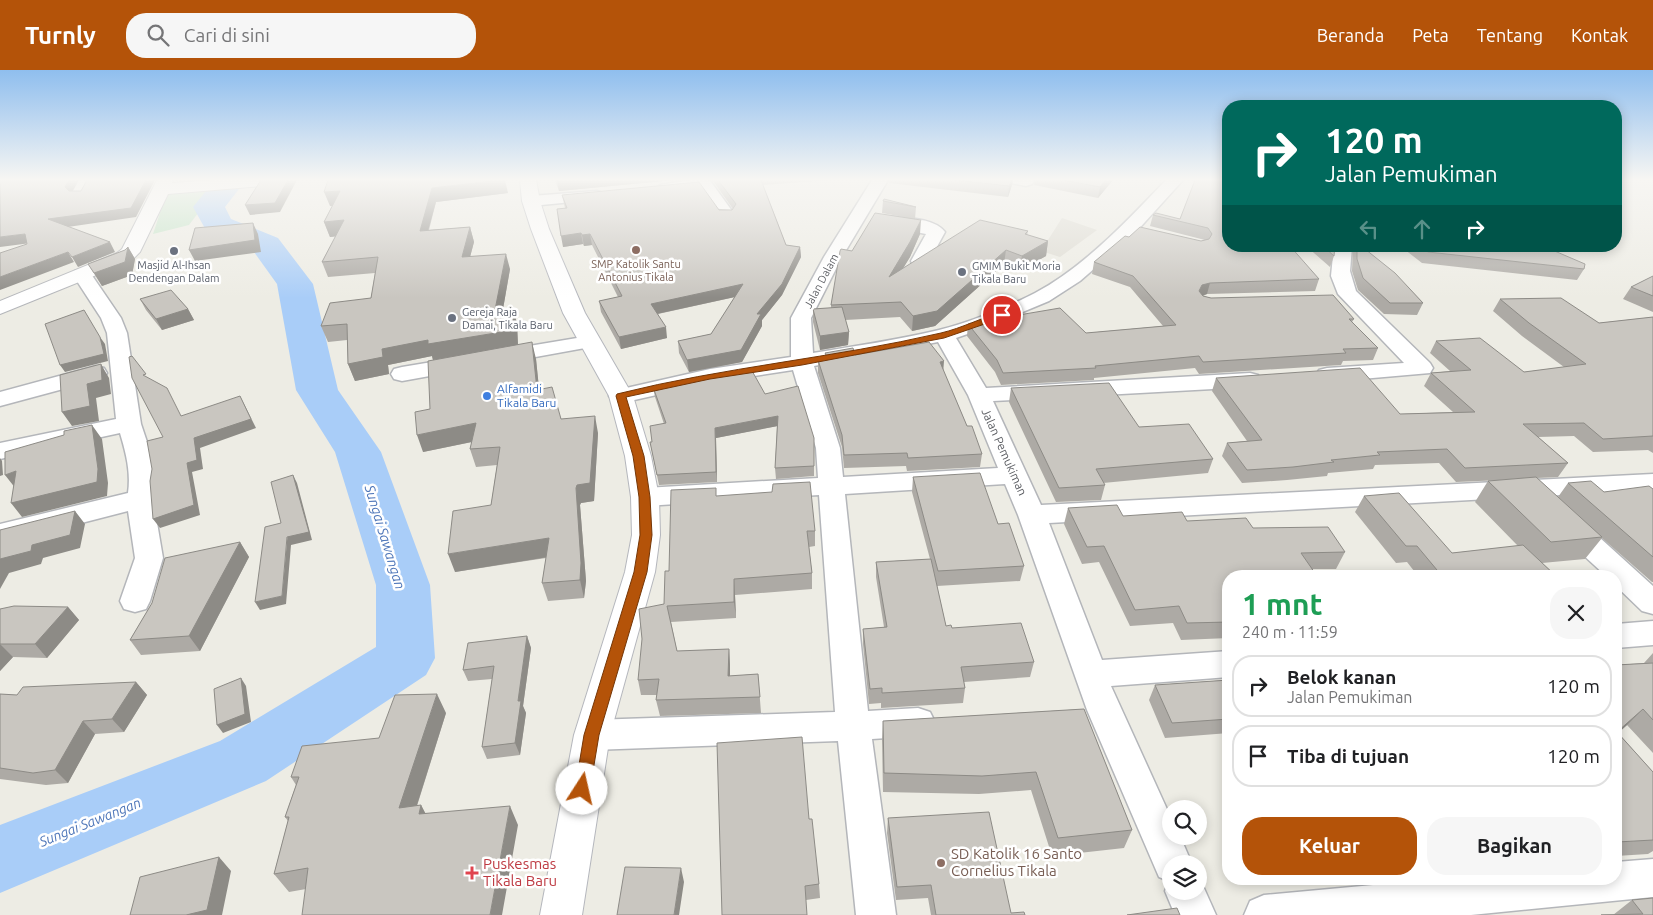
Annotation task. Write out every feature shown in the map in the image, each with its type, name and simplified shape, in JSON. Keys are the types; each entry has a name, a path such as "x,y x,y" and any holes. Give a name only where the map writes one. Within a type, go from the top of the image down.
{"main road":[{"path":"0,308 124,257 130,252 146,219"},
{"path":"540,219 574,313 621,396 638,456 644,497 646,535 640,572 592,735 561,915"}],"street":[{"name":"Jalan Dalam","path":"856,219 833,257 801,318 802,362 828,448 853,726 876,915"},
{"path":"873,219 933,229 936,232 920,261"},
{"path":"621,396 710,376 802,362 944,335 975,325 1042,297 1093,262 1137,219"},
{"path":"1128,229 1146,233"},
{"name":"Jalan Pemukiman","path":"1168,855 1090,711 1091,674 1032,515 979,395 1289,378 1422,368 1343,298 1340,271 1342,252"},
{"path":"82,275 111,318 120,347 129,424 138,451 143,479 140,499 149,558 136,601"},
{"path":"944,335 979,395"},
{"path":"402,374 589,342"},
{"path":"0,399 121,366"},
{"path":"0,451 129,424"},
{"path":"644,497 1015,475"},
{"path":"1032,515 1653,482"},
{"path":"1528,488 1617,570"},
{"path":"0,534 140,499"},
{"path":"1622,574 1653,603"},
{"path":"1622,636 1653,633"},
{"path":"1091,674 1222,665"},
{"path":"592,735 853,726 949,720"},
{"path":"1622,881 1653,878"},
{"path":"1264,915 1579,885"},
{"path":"1190,900 1196,915"}],"shaded area":[{"path":"1061,219 1097,230 1060,257 1041,251"}],"green space":[{"path":"158,219 193,219 189,225 153,234"}],"building":[{"path":"0,219 49,219 110,242 72,257 68,252 0,277 0,253 27,244 25,234 0,237"},
{"path":"325,219 423,219 420,231 470,227 462,257 506,254 495,310 513,308 514,330 428,344 428,340 382,349 383,357 348,364 347,324 321,326 330,303 371,298 378,257 322,262 344,220 324,222"},
{"path":"559,219 776,219 786,245 800,247 782,284 757,314 761,314 741,350 687,360 678,341 711,334 743,284 651,304 666,327 619,337 599,301 622,296 590,234 582,235 581,233 561,236"},
{"path":"871,219 921,220 889,277 980,220 1028,231 1025,234 1048,241 1022,256 1006,250 937,311 913,316 901,302 831,305 840,251 841,249 852,251"},
{"path":"1172,219 1222,219 1222,252 1295,252 1319,279 1210,283 1202,285 1199,291 1203,296 1211,298 1333,295 1354,319 1349,319 1378,348 1343,349 1346,353 1203,362 1199,356 1095,366 1096,368 1003,373 997,360 968,324 1004,314 1007,317 1060,308 1086,333 1176,325 1133,276 1094,262 1125,236 1129,237 1140,227 1201,241 1209,239 1212,234 1208,228"},
{"path":"253,223 255,240 189,250 195,228"},
{"path":"128,247 125,262 94,273 88,264 125,250"},
{"path":"1357,252 1369,252 1395,273 1423,303 1390,303 1363,278 1357,259"},
{"path":"1428,252 1557,252 1585,264 1584,269"},
{"path":"1653,276 1653,296 1631,287"},
{"path":"171,290 188,309 156,319 140,299"},
{"path":"1561,298 1599,323 1653,317 1653,436 1603,439 1584,423 1523,424 1568,463 1465,468 1447,449 1377,452 1380,455 1331,460 1334,462 1293,467 1247,470 1227,443 1262,440 1216,378 1360,368 1400,414 1475,412 1431,373 1471,370 1436,341 1480,338 1524,372 1586,364 1529,323 1500,299"},
{"path":"842,307 849,332 820,336 813,309"},
{"path":"84,310 100,337 104,354 60,365 45,324"},
{"path":"532,342 537,390 552,387 561,419 595,416 590,483 577,485 576,488 581,563 580,580 542,583 549,538 448,554 453,511 491,505 500,447 470,449 476,423 417,435 415,412 430,409 428,361"},
{"path":"929,342 944,361 940,362 967,426 972,426 982,454 908,458 907,453 844,455 842,435 818,360 828,358 825,353 853,348 855,355"},
{"path":"132,356 146,374 143,375 167,388 181,416 240,396 251,419 194,438 197,460 187,463 194,505 153,519 150,481 152,469 147,441 163,437 132,378 129,357"},
{"path":"101,364 102,380 87,384 90,406 62,412 60,375"},
{"path":"751,369 765,394 798,386 814,438 814,466 775,468 778,416 715,428 716,472 657,475 650,442 652,442 650,426 666,423 653,387 709,375"},
{"path":"1109,383 1139,427 1189,424 1213,459 1096,469 1105,485 1059,488 1011,388"},
{"path":"92,425 98,469 97,482 11,503 16,471 5,475 5,452 64,435 64,431"},
{"path":"980,473 998,524 1009,523 1024,566 938,571 913,477"},
{"path":"293,475 309,532 287,537 282,596 255,602 265,527 281,523 271,482"},
{"path":"1536,477 1602,537 1551,542 1488,481"},
{"path":"1591,481 1604,492 1649,486 1653,489 1653,557 1568,483"},
{"path":"810,482 815,531 807,531 812,573 734,579 734,602 667,606 677,651 729,649 728,676 758,674 760,697 656,700 659,679 638,680 642,639 639,609 664,604 665,571 669,571 671,490 716,488 716,496 772,492 773,484"},
{"path":"1399,493 1452,553 1523,545 1550,570 1437,570 1417,546 1406,546 1364,496"},
{"path":"1117,505 1123,516 1182,512 1187,521 1246,518 1253,528 1328,527 1345,552 1301,553 1313,570 1222,570 1222,622 1187,623 1179,606 1135,610 1104,546 1087,547 1068,508"},
{"path":"75,511 70,535 32,545 31,551 0,559 0,530"},
{"path":"240,542 189,636 130,640 152,603 165,558"},
{"path":"931,559 946,626 951,625 952,628 1021,623 1034,662 961,667 965,688 882,693 882,688 870,689 863,629 887,627 876,562"},
{"path":"14,606 68,607 35,644 0,644 0,609"},
{"path":"527,636 518,701 521,701 515,743 482,747 494,666 463,670 468,643"},
{"path":"1653,663 1653,720 1643,709 1622,728 1622,665"},
{"path":"241,678 245,714 217,725 214,689"},
{"path":"1222,680 1222,719 1172,723 1155,685"},
{"path":"136,682 112,719 83,721 55,770 33,773 0,768 0,694 17,695 23,687"},
{"path":"437,694 399,808 421,805 419,814 510,806 490,915 302,915 308,868 274,874 289,817 285,817 299,777 291,777 302,746 379,738 395,695"},
{"path":"1084,709 1132,830 1058,838 1036,772 982,776 884,773 883,721"},
{"path":"802,737 809,819 812,819 819,884 805,886 807,915 722,915 717,743"},
{"path":"1622,738 1653,772 1653,840 1622,842"},
{"name":"SD Katolik 16 Santo Cornelius Tikala","path":"989,812 1011,913 1024,912 1025,915 936,915 931,885 897,887 888,818"},
{"path":"219,857 207,910 186,915 130,915 140,877"},
{"path":"625,867 681,868 674,915 617,915"},
{"path":"1653,898 1653,915 1601,915 1643,914 1632,900"},
{"path":"1177,908 1180,915 1127,915"}],"waterway":[{"name":"Sungai Sawangan","path":"0,859 243,761 405,658 403,585 358,452 317,390 295,284 266,245 218,225 215,219"}],"place":[{"name":"SMP Katolik Santu Antonius Tikala","path":"636,250"},
{"name":"Masjid Al-Ihsan Dendengan Dalam","path":"174,251"},
{"name":"GMIM Bukit Moria Tikala Baru","path":"962,272"},
{"name":"Gereja Raja Damai, Tikala Baru","path":"452,318"},
{"name":"Alfamidi Tikala Baru","path":"487,396"},
{"name":"SD Katolik 16 Santo Cornelius Tikala","path":"941,863"},
{"name":"Puskesmas Tikala Baru","path":"472,873"}],"route":[{"path":"582,789 592,735 640,572 646,535 644,497 638,456 621,396 710,376 802,362 944,335 1002,315"}]}
